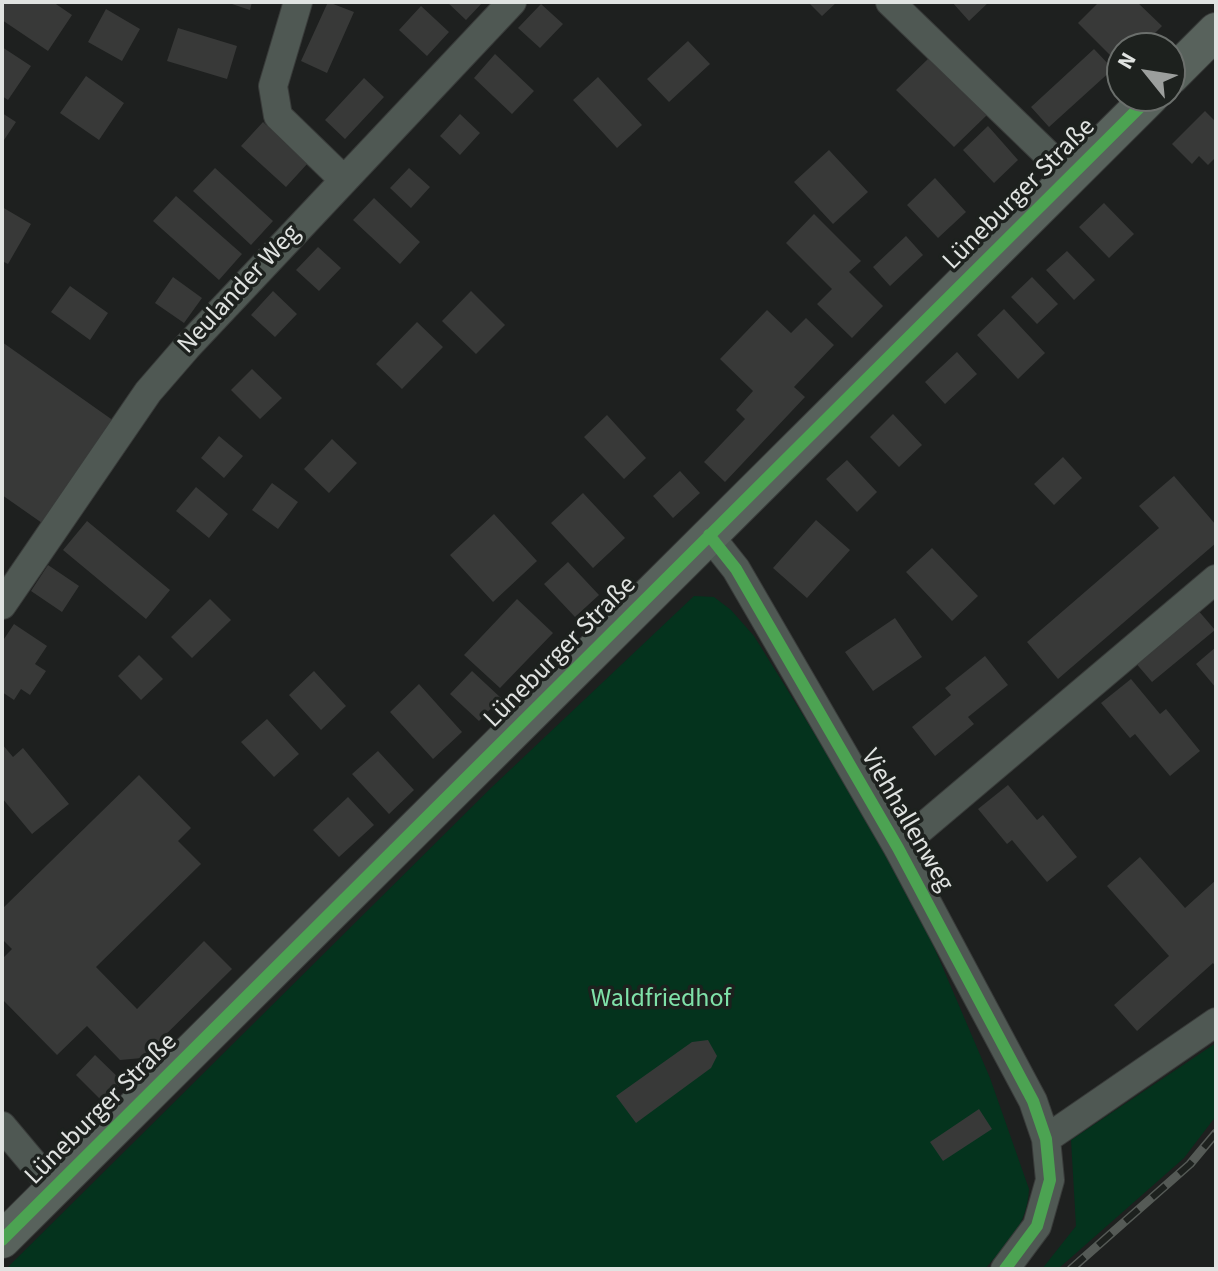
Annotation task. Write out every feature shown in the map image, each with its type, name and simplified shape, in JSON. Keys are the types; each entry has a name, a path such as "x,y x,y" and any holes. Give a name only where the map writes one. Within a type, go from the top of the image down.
{"main road":[{"path":"1186,61 1216,31"},
{"name":"Lüneburger Straße","path":"2,1240 1135,112"}],"street":[{"path":"298,2 273,86 278,116 344,180"},
{"name":"Neulander Weg","path":"2,605 148,392 512,2"},
{"path":"890,2 1070,176"},
{"name":"Viehhallenweg","path":"709,535 736,569 898,848 1033,1101 1046,1139 1050,1180 1037,1226 1005,1269"},
{"name":"Viehhallenweg","path":"898,848 1216,579"},
{"path":"1046,1139 1216,1022"},
{"path":"2,1126 54,1188"}],"green space":[{"name":"Waldfriedhof","path":"694,596 714,597 731,610 754,636 891,857 922,919 990,1078 1029,1189 1020,1223 1009,1242 985,1269 6,1269 492,787"},
{"path":"1216,1043 1216,1116 1184,1158 1058,1269 1042,1269 1076,1226 1071,1140"}],"building":[{"path":"2,2 53,2 72,15 48,51 2,20"},
{"path":"226,2 252,2 250,10"},
{"path":"328,2 354,12 327,73 301,61"},
{"path":"447,2 483,2 466,20"},
{"path":"808,2 837,2 822,16"},
{"path":"952,2 989,2 969,21"},
{"path":"1099,2 1137,2 1162,26 1156,32 1106,32 1106,51 1078,23"},
{"path":"541,4 563,24 540,48 518,28"},
{"path":"421,6 449,32 427,56 399,30"},
{"path":"106,9 140,29 122,61 88,42"},
{"path":"178,28 237,46 227,79 167,61"},
{"path":"688,41 710,64 669,102 647,79"},
{"path":"2,47 31,66 8,100 2,96"},
{"path":"1094,49 1106,62 1106,75 1049,127 1031,107"},
{"path":"495,54 534,91 512,114 474,78"},
{"path":"930,57 988,114 954,147 896,90"},
{"path":"86,76 124,103 99,140 60,113"},
{"path":"598,77 642,125 617,148 573,100"},
{"path":"364,78 384,97 345,139 325,120"},
{"path":"1205,111 1216,122 1216,157 1208,165 1199,156 1192,164 1172,144"},
{"path":"2,113 16,122 2,143"},
{"path":"460,114 480,133 460,155 440,136"},
{"path":"263,122 308,163 286,187 241,146"},
{"path":"988,126 1018,160 994,183 963,150"},
{"path":"829,150 868,192 833,224 794,182"},
{"path":"215,168 273,221 251,245 193,191"},
{"path":"409,168 430,187 411,208 390,188"},
{"path":"935,178 966,212 938,238 907,205"},
{"path":"176,196 242,254 219,280 153,221"},
{"path":"374,198 420,242 400,264 353,220"},
{"path":"1104,203 1134,234 1109,258 1079,227"},
{"path":"2,207 31,224 8,264 2,261"},
{"path":"814,214 861,261 849,272 883,306 852,338 817,304 832,289 786,243"},
{"path":"906,236 923,255 890,286 873,267"},
{"path":"318,247 341,268 319,291 296,270"},
{"path":"1067,251 1095,280 1074,300 1046,270"},
{"path":"173,277 202,298 184,323 155,303"},
{"path":"1032,277 1058,304 1037,324 1011,297"},
{"path":"70,286 108,313 90,340 51,312"},
{"path":"273,291 297,314 275,337 251,315"},
{"path":"471,291 505,325 476,354 442,321"},
{"path":"1004,309 1045,353 1018,379 977,335"},
{"path":"767,310 791,333 806,318 834,345 794,387 805,397 725,482 704,462 745,419 736,410 753,391 720,359"},
{"path":"417,322 443,347 402,389 376,364"},
{"path":"2,342 114,421 42,523 2,495"},
{"path":"957,352 977,374 945,404 925,382"},
{"path":"252,369 282,398 260,419 231,390"},
{"path":"893,414 922,445 899,467 870,437"},
{"path":"607,415 646,458 624,479 584,437"},
{"path":"219,436 243,456 224,478 201,458"},
{"path":"332,439 357,463 329,493 304,469"},
{"path":"1063,457 1082,478 1054,505 1034,484"},
{"path":"847,460 877,492 857,512 826,479"},
{"path":"680,471 700,493 673,518 653,496"},
{"path":"1174,476 1216,525 1216,543 1058,679 1027,642 1159,528 1139,506"},
{"path":"272,483 298,502 278,529 252,510"},
{"path":"196,487 228,514 209,538 176,511"},
{"path":"583,493 625,538 593,568 551,523"},
{"path":"494,514 537,561 493,602 450,555"},
{"path":"816,520 850,550 807,598 773,568"},
{"path":"87,521 170,590 146,619 63,550"},
{"path":"932,548 978,596 952,621 906,572"},
{"path":"568,562 599,595 575,617 544,584"},
{"path":"48,565 79,586 62,612 31,591"},
{"path":"210,599 231,620 192,658 171,637"},
{"path":"517,599 553,633 500,688 464,655"},
{"path":"1197,609 1215,630 1152,682 1134,661"},
{"path":"895,618 922,657 873,691 845,652"},
{"path":"14,624 47,646 35,664 46,671 30,695 21,689 14,700 2,692 2,642"},
{"path":"1216,647 1216,688 1196,664"},
{"path":"139,655 163,679 141,700 118,676"},
{"path":"985,656 1008,685 968,717 974,724 935,756 912,727 951,695 945,688"},
{"path":"314,671 346,706 321,730 289,695"},
{"path":"472,671 501,698 479,721 450,694"},
{"path":"1131,679 1160,714 1166,709 1200,751 1170,776 1135,734 1130,738 1101,703"},
{"path":"419,684 462,732 433,759 390,712"},
{"path":"267,719 299,754 274,777 241,742"},
{"path":"2,744 13,757 23,748 69,804 32,834 2,798"},
{"path":"378,751 414,790 389,814 352,774"},
{"path":"139,775 191,828 178,841 201,864 96,967 137,1009 204,941 232,969 142,1058 120,1060 87,1026 57,1055 2,999 2,959 12,949 2,939 2,909"},
{"path":"1008,785 1037,820 1043,815 1077,857 1047,882 1012,840 1007,844 978,809"},
{"path":"348,797 374,825 339,857 313,830"},
{"path":"1140,857 1185,908 1216,880 1216,967 1213,963 1137,1031 1114,1005 1169,956 1107,886"},
{"path":"708,1040 717,1056 711,1068 636,1123 616,1096 692,1042"},
{"path":"95,1055 123,1082 103,1102 76,1075"},
{"path":"979,1109 992,1129 943,1161 930,1142"}],"railway":[{"path":"1071,1269 1190,1164 1216,1133"}],"cycle path":[{"path":"2,1240 1135,112"},
{"path":"709,535 736,569 898,848 1033,1101 1046,1139 1050,1180 1037,1226 1005,1269"}]}
